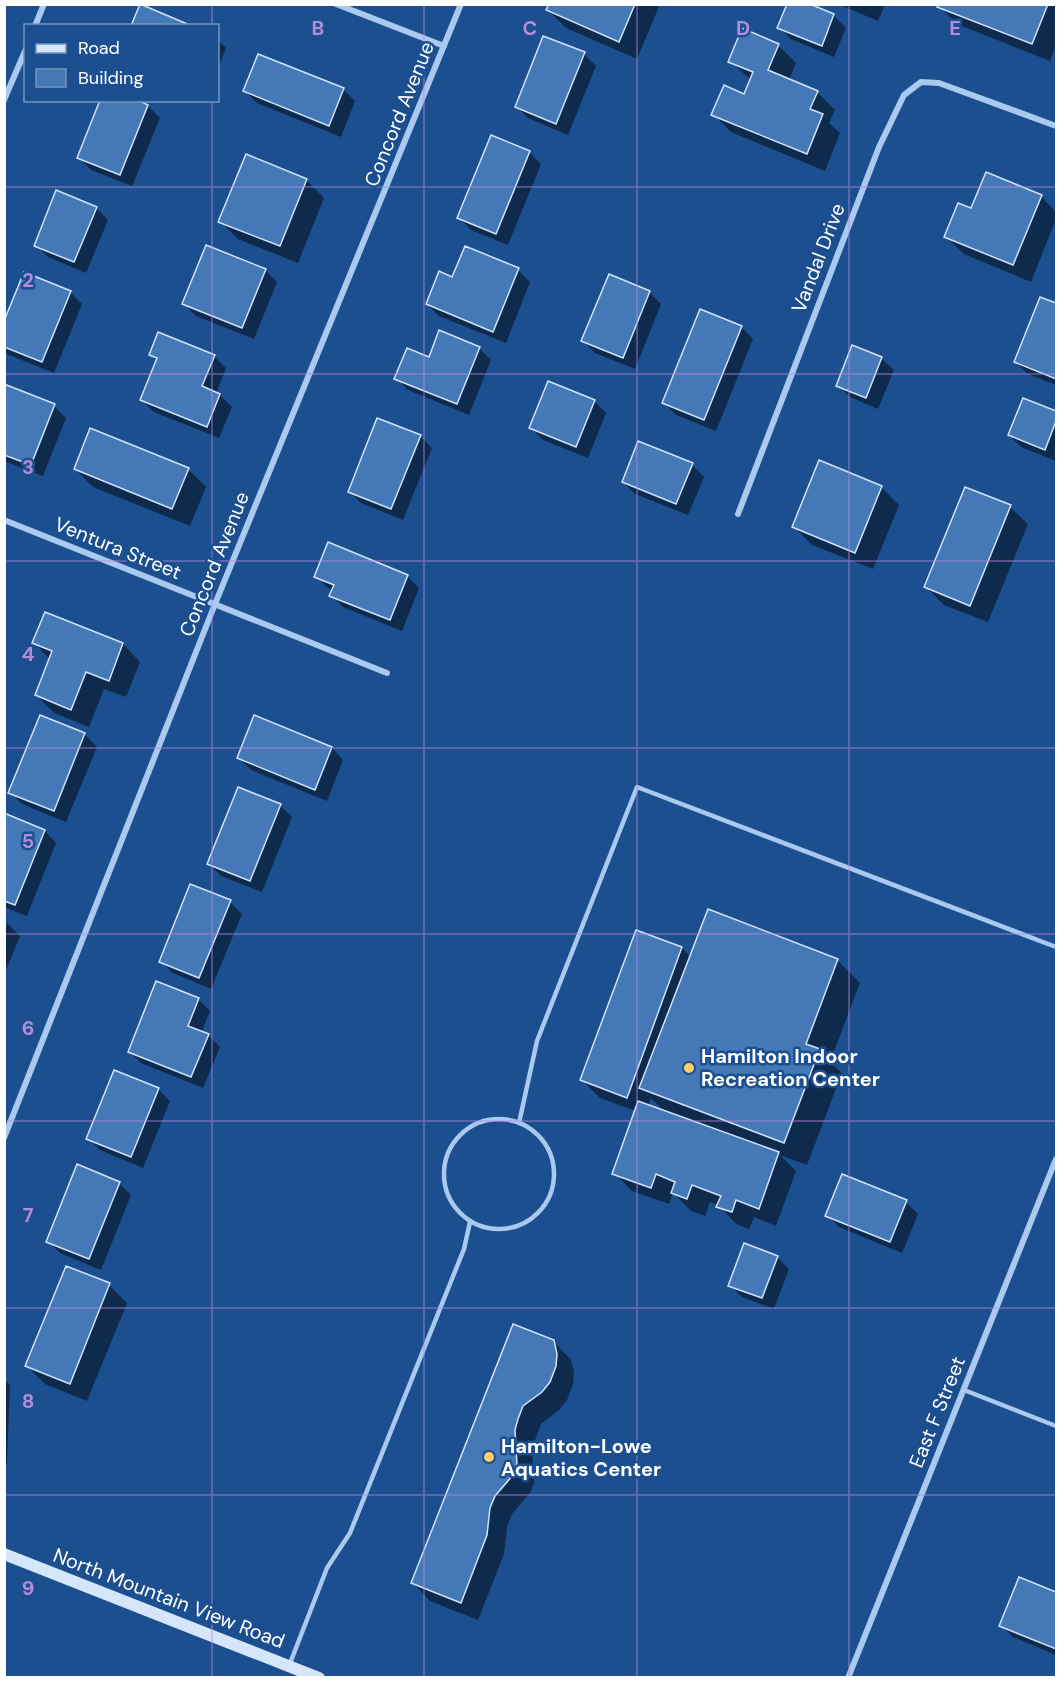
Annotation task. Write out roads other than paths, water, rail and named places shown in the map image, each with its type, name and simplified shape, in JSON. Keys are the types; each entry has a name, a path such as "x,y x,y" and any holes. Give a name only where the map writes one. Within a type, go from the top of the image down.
{"street":[{"path":"36,24 44,4"},
{"path":"336,4 444,46"},
{"name":"Concord Avenue","path":"4,1138 215,604 461,4"},
{"path":"4,100 24,54"},
{"name":"Vandal Drive","path":"738,514 879,147 904,95 921,82 939,83 1056,126"},
{"name":"Ventura Street","path":"4,520 387,673"},
{"name":"East F Street","path":"848,1677 1056,1163"},
{"name":"North Mountain View Road","path":"4,1554 319,1677"}],"lane":[{"path":"519,1123 537,1041 637,787 1056,947"},
{"path":"501,1119 519,1123 535,1132 547,1147 553,1163 553,1182 548,1199 537,1214 522,1225 505,1230 487,1229 470,1222 456,1210 447,1194 443,1176 446,1158 454,1142 466,1129 483,1121 501,1119"},
{"path":"289,1666 327,1568 350,1533 464,1250 470,1222"},
{"path":"964,1390 1056,1426"}],"place":[{"name":"Hamilton Indoor Recreation Center","path":"689,1068"},
{"name":"Hamilton-Lowe Aquatics Center","path":"489,1457"}]}
